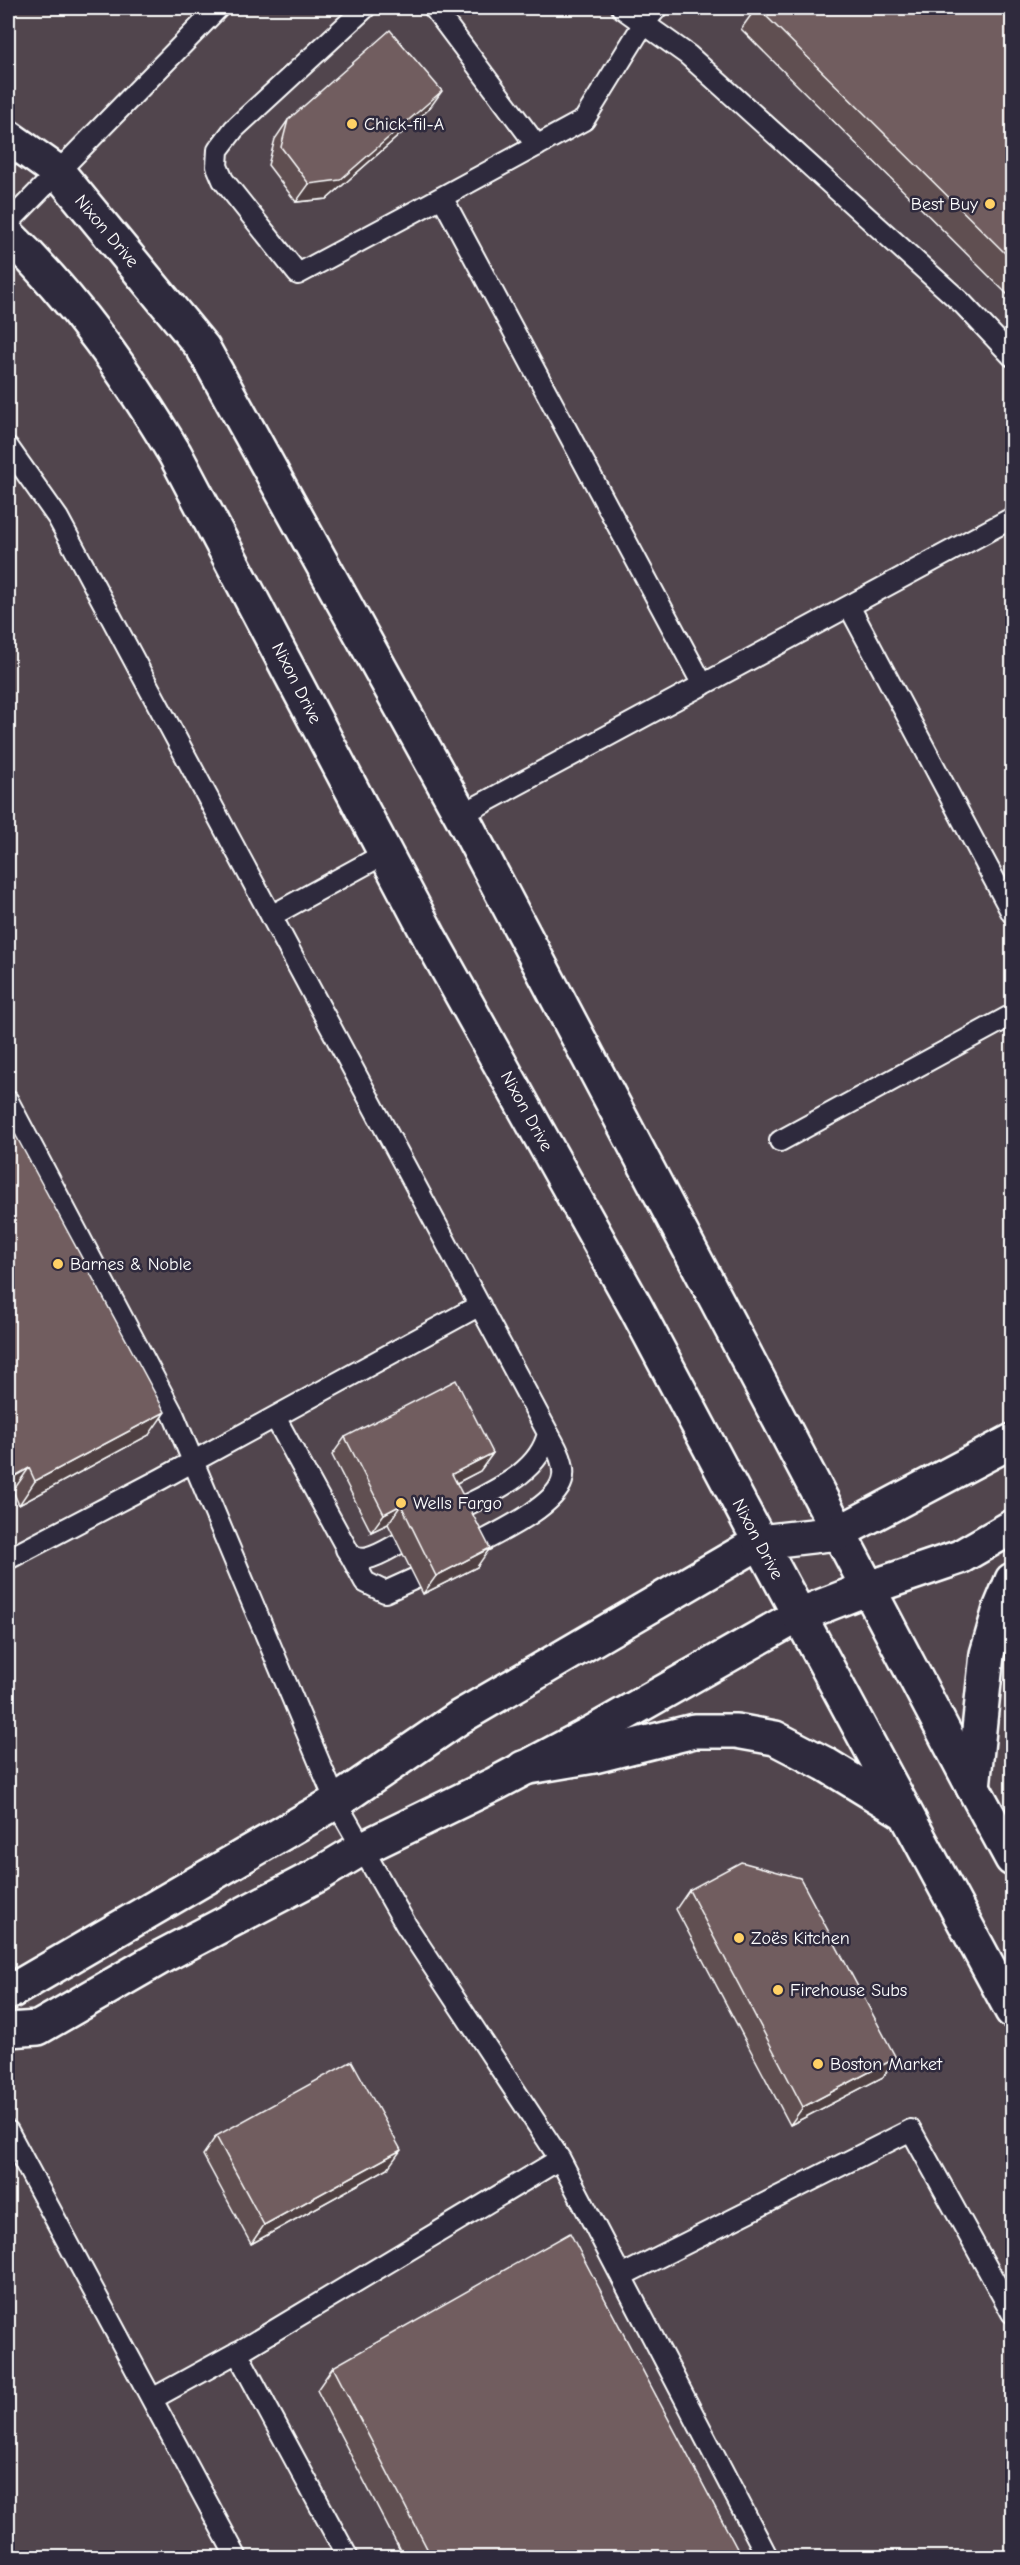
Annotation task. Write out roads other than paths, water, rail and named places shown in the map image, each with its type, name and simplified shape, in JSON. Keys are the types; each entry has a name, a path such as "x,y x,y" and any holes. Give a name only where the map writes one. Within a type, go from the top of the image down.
{"main road":[{"name":"Nixon Drive","path":"8,138 59,174 203,348 461,815 866,1589 1012,1858"},
{"name":"Nixon Drive","path":"8,235 81,313 131,381 175,454 386,853 636,1308 1012,2012"},
{"path":"8,1993 336,1802 460,1717 760,1542 838,1533 1012,1441"},
{"path":"8,2030 38,2028 163,1956 316,1876 361,1849 613,1720 799,1616 866,1589 960,1557 1012,1527"},
{"path":"973,1787 987,1654 1012,1580"},
{"path":"523,1768 594,1756 694,1731 736,1731 775,1738 825,1764 907,1814"}],"lane":[{"path":"8,223 59,174 218,8"},
{"path":"365,8 270,93 234,129 218,150 217,166 223,180 298,274 584,120 644,23 657,8"},
{"path":"434,8 537,146"},
{"path":"622,8 688,55 963,304 1012,356"},
{"path":"442,197 703,685"},
{"path":"8,447 58,518 546,1428 562,1465 562,1482 536,1510 468,1549"},
{"path":"461,815 1012,518"},
{"path":"849,606 1012,913"},
{"path":"271,916 386,853"},
{"path":"780,1141 1012,1016"},
{"path":"8,1101 174,1416 336,1802 406,1924 560,2159 768,2558"},
{"path":"8,1558 193,1461 480,1305"},
{"path":"275,1417 365,1582 385,1592 416,1578"},
{"path":"450,1515 524,1472 546,1446 546,1428"},
{"path":"342,1542 349,1554 357,1558 370,1558 398,1544"},
{"path":"621,2277 911,2130 1012,2313"},
{"path":"8,2131 237,2558"},
{"path":"152,2399 237,2352 560,2159"},
{"path":"237,2352 348,2558"}],"place":[{"name":"Chick-fil-A","path":"352,124"},
{"name":"Best Buy","path":"990,204"},
{"name":"Barnes & Noble","path":"58,1264"},
{"name":"Wells Fargo","path":"401,1503"},
{"name":"Zoës Kitchen","path":"739,1938"},
{"name":"Firehouse Subs","path":"778,1990"},
{"name":"Boston Market","path":"818,2064"}]}
